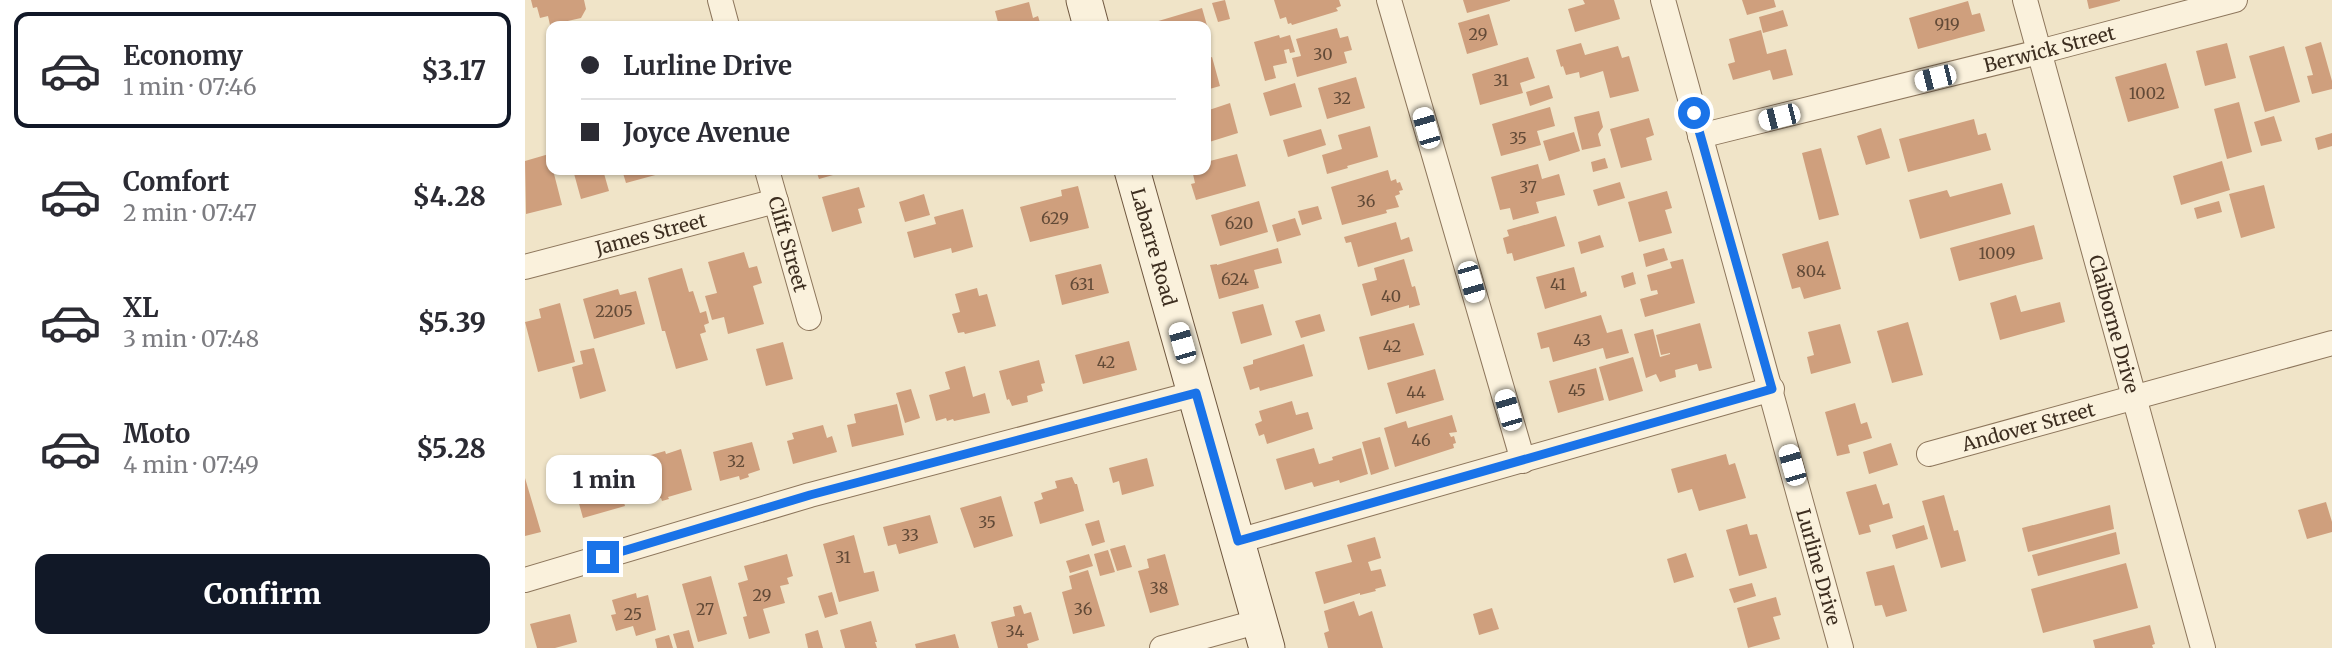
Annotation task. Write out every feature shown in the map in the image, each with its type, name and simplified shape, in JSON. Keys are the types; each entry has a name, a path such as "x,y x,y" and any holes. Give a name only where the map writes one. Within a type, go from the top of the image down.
{"street":[{"path":"720,0 726,21"},
{"path":"1084,0 1090,21"},
{"path":"1389,0 1523,461"},
{"name":"Lurline Drive","path":"1663,0 1842,648"},
{"name":"Claiborne Drive","path":"2025,0 2203,648"},
{"name":"Berwick Street","path":"1700,136 2039,52 2235,0"},
{"name":"Clift Street","path":"768,175 809,318"},
{"name":"Labarre Road","path":"1133,175 1263,635"},
{"name":"James Street","path":"525,267 776,201"},
{"name":"Andover Street","path":"1929,454 2332,343"},
{"path":"1238,541 1772,389"},
{"path":"525,580 810,495 1196,393"},
{"path":"1162,648 1263,635"}],"building":[{"path":"531,0 584,0 586,9 581,18 549,21 548,16 540,18 537,7 533,8"},
{"path":"1225,0 1230,19 1218,22 1212,3"},
{"path":"1274,0 1339,0 1341,6 1336,8 1338,11 1292,25 1288,24 1286,17 1280,19"},
{"path":"1463,0 1510,0 1510,1 1467,13"},
{"path":"1583,0 1614,0 1620,19 1575,32 1568,9 1585,4"},
{"path":"1742,0 1774,0 1776,7 1747,15"},
{"path":"2087,0 2120,0 2120,1 2089,9"},
{"path":"1968,1 1972,15 1980,13 1985,31 1918,49 1909,18"},
{"path":"1029,2 1033,18 1038,16 1040,21 998,21 995,11"},
{"path":"1202,8 1206,21 1158,21"},
{"path":"1783,10 1788,26 1763,33 1759,17"},
{"path":"1489,14 1498,45 1467,54 1458,23"},
{"path":"1337,28 1340,38 1348,36 1352,50 1344,52 1347,63 1297,77 1292,58 1301,56 1296,39"},
{"path":"1761,30 1767,54 1786,49 1793,75 1773,80 1770,70 1733,80 1728,64 1735,62 1729,39"},
{"path":"1279,35 1280,38 1290,35 1295,52 1284,50 1287,63 1273,66 1276,78 1265,81 1254,42"},
{"path":"2321,42 2332,89 2312,94 2307,76 2313,75 2305,47"},
{"path":"1581,43 1585,55 1618,46 1622,58 1629,56 1639,91 1610,98 1603,71 1580,78 1579,72 1566,75 1556,50"},
{"path":"2227,43 2236,78 2205,86 2196,51"},
{"path":"2284,46 2300,102 2265,112 2249,56"},
{"path":"1211,57 1220,86 1211,89"},
{"path":"1528,57 1535,78 1520,83 1523,93 1480,105 1472,74"},
{"path":"2166,63 2179,108 2128,122 2115,77"},
{"path":"1356,77 1365,108 1327,119 1318,88"},
{"path":"1295,83 1302,107 1270,116 1263,93"},
{"path":"1549,85 1553,98 1530,106 1526,92"},
{"path":"2239,102 2252,152 2227,159 2214,109"},
{"path":"1230,103 1238,133 1211,141 1211,109"},
{"path":"1550,107 1555,126 1537,131 1541,145 1501,156 1492,124"},
{"path":"1599,111 1603,127 1598,134 1601,146 1582,150 1574,117"},
{"path":"2274,116 2282,141 2261,146 2254,122"},
{"path":"1649,118 1654,135 1646,138 1652,160 1621,168 1610,129"},
{"path":"1974,119 1978,135 1986,133 1991,150 1908,172 1899,139"},
{"path":"1370,126 1378,157 1327,174 1322,155 1342,149 1338,135"},
{"path":"1881,128 1890,158 1866,165 1857,136"},
{"path":"1321,129 1326,145 1288,157 1283,140"},
{"path":"1574,132 1580,151 1549,161 1543,141"},
{"path":"2332,133 2332,146 2318,150 2315,138"},
{"path":"1821,148 1839,215 1819,220 1802,153"},
{"path":"1237,154 1246,186 1196,200 1191,184 1195,183 1193,175 1211,175 1211,161"},
{"path":"546,155 546,175 554,175 562,205 526,214 525,161"},
{"path":"1605,158 1608,168 1593,172 1591,162"},
{"path":"2222,161 2230,190 2181,205 2173,176"},
{"path":"1538,164 1542,179 1559,174 1565,195 1536,202 1539,213 1513,220 1510,208 1500,210 1491,177"},
{"path":"1388,170 1391,181 1396,179 1397,183 1400,182 1403,190 1395,196 1399,207 1386,210 1387,213 1342,225 1331,187"},
{"path":"574,175 604,175 609,191 581,199"},
{"path":"624,175 655,175 626,183"},
{"path":"818,175 833,175 819,179"},
{"path":"1620,182 1625,198 1598,206 1593,190"},
{"path":"2002,183 2011,214 1920,239 1909,200 1947,190 1950,197"},
{"path":"2264,185 2275,228 2241,238 2229,194"},
{"path":"1078,186 1089,228 1030,242 1020,207 1062,196 1061,190"},
{"path":"859,187 865,207 858,209 862,223 832,232 822,197"},
{"path":"1667,191 1672,208 1665,210 1672,233 1639,242 1628,202"},
{"path":"924,194 930,215 905,222 899,202"},
{"path":"1259,201 1268,232 1220,246 1211,215"},
{"path":"2219,201 2222,212 2197,219 2194,208"},
{"path":"1318,206 1322,219 1302,225 1298,211"},
{"path":"963,209 973,247 952,253 951,248 914,258 907,232 936,224 934,217"},
{"path":"1556,216 1565,246 1514,261 1512,253 1507,254 1503,238 1509,236 1507,230"},
{"path":"1295,218 1301,235 1277,242 1272,225"},
{"path":"1396,222 1401,240 1409,237 1413,251 1358,267 1351,242 1346,243 1344,237"},
{"path":"2034,225 2043,259 1959,281 1950,248"},
{"path":"1600,235 1604,247 1581,254 1578,242"},
{"path":"1828,241 1841,289 1804,299 1800,287 1792,289 1782,254"},
{"path":"1278,248 1282,263 1254,270 1259,288 1219,299 1210,265"},
{"path":"1664,248 1668,260 1646,267 1643,254"},
{"path":"744,252 749,268 757,266 762,283 753,286 764,324 728,334 724,317 712,320 705,296 717,293 708,262"},
{"path":"1404,259 1420,305 1409,308 1409,305 1371,316 1362,284 1377,280 1374,268"},
{"path":"1683,259 1695,303 1645,317 1640,299 1658,294 1657,290 1651,291 1647,275 1672,268 1670,262"},
{"path":"1101,264 1109,293 1062,305 1055,275"},
{"path":"1574,267 1581,293 1586,291 1587,296 1545,309 1536,277"},
{"path":"682,268 689,292 693,291 700,313 706,311 709,323 704,325 706,332 700,334 708,360 676,369 665,331 662,331 648,278"},
{"path":"1633,272 1636,284 1624,288 1621,276"},
{"path":"977,288 979,296 987,294 996,326 965,334 958,333 952,314 960,312 955,294"},
{"path":"618,289 620,295 636,291 645,324 594,339 583,299"},
{"path":"2016,295 2021,312 2060,302 2065,322 2000,340 1990,303"},
{"path":"560,303 575,362 538,372 525,322 541,318 539,309"},
{"path":"1263,304 1272,335 1241,344 1232,312"},
{"path":"1320,314 1325,331 1301,338 1295,321"},
{"path":"1601,315 1607,333 1622,329 1629,353 1606,359 1603,348 1553,362 1549,347 1541,349 1537,333"},
{"path":"1908,322 1923,375 1892,383 1877,331"},
{"path":"1414,323 1424,355 1368,370 1359,337"},
{"path":"1700,323 1712,368 1699,371 1697,364 1675,370 1676,377 1660,382 1656,374 1646,378 1634,334 1653,329 1660,357 1670,353 1661,355 1656,335"},
{"path":"1840,324 1851,363 1811,374 1807,357 1814,355 1808,332"},
{"path":"1129,341 1137,370 1083,384 1075,355"},
{"path":"783,342 793,379 766,386 756,349"},
{"path":"1304,344 1313,376 1260,391 1259,387 1250,390 1243,367 1253,364 1253,360"},
{"path":"594,348 606,391 580,399 572,367 583,364 580,351"},
{"path":"1633,357 1643,391 1609,401 1599,367"},
{"path":"1039,360 1045,383 1041,384 1043,391 1027,396 1028,402 1012,406 1009,399 1007,400 999,371"},
{"path":"965,366 973,397 985,393 990,413 954,421 947,421 946,418 936,421 929,395 950,389 945,372"},
{"path":"1596,368 1604,400 1558,413 1549,381"},
{"path":"1435,369 1444,400 1396,414 1387,383"},
{"path":"911,389 920,418 905,423 896,393"},
{"path":"1292,401 1296,415 1308,412 1313,429 1267,444 1264,434 1259,436 1255,424 1262,421 1259,411"},
{"path":"1855,403 1861,424 1867,422 1872,438 1848,445 1850,453 1837,456 1825,412"},
{"path":"897,404 904,435 852,447 847,425 856,423 854,414"},
{"path":"1452,415 1457,432 1449,433 1451,437 1454,436 1454,448 1395,467 1384,428 1406,421 1408,428"},
{"path":"823,425 827,438 832,436 837,452 793,464 787,441 794,439 792,433"},
{"path":"1380,437 1389,469 1371,475 1362,442"},
{"path":"752,442 760,470 740,480 739,476 720,481 713,452"},
{"path":"1891,443 1898,465 1869,474 1863,452"},
{"path":"1314,448 1319,464 1361,448 1368,474 1340,483 1339,480 1314,487 1312,482 1285,490 1276,459"},
{"path":"681,449 692,490 662,501 661,498 643,503 640,488 648,486 640,458"},
{"path":"1726,454 1729,465 1735,463 1746,498 1699,511 1692,489 1678,493 1671,469"},
{"path":"1147,458 1154,486 1122,495 1119,481 1113,483 1109,468"},
{"path":"607,464 615,494 621,492 625,506 583,518 578,500 583,498 576,473"},
{"path":"1072,477 1077,484 1084,511 1040,524 1034,502 1043,499 1041,493 1057,488 1055,481"},
{"path":"525,478 541,532 525,536"},
{"path":"1876,484 1883,505 1889,503 1893,518 1869,525 1871,532 1859,535 1846,492"},
{"path":"1944,495 1954,531 1958,530 1966,561 1941,568 1922,501"},
{"path":"1001,496 1013,536 974,548 960,508"},
{"path":"2326,502 2332,532 2307,539 2298,510"},
{"path":"2110,505 2114,529 2028,552 2022,528"},
{"path":"930,515 938,543 899,554 896,544 888,546 883,527"},
{"path":"1099,520 1105,542 1092,546 1085,524"},
{"path":"1747,524 1750,535 1757,534 1767,568 1739,576 1726,530"},
{"path":"1924,525 1928,539 1896,549 1892,535"},
{"path":"2116,532 2120,554 2038,576 2032,555"},
{"path":"854,535 864,573 874,571 879,591 839,602 823,544"},
{"path":"1375,537 1381,558 1368,562 1371,571 1381,569 1386,586 1324,604 1315,572 1352,562 1347,545"},
{"path":"1125,545 1132,567 1117,571 1110,549"},
{"path":"1108,550 1115,572 1100,576 1094,554"},
{"path":"1686,553 1694,577 1674,583 1667,559"},
{"path":"787,554 793,576 787,578 789,584 780,586 785,603 763,609 770,633 749,639 743,617 747,616 738,583 748,580 744,566"},
{"path":"1089,554 1093,566 1070,573 1066,561"},
{"path":"1165,554 1179,605 1150,613 1138,571 1149,568 1147,559"},
{"path":"2126,563 2138,608 2043,633 2031,589"},
{"path":"1894,565 1907,611 1886,617 1882,605 1875,606 1866,572"},
{"path":"1088,570 1105,626 1073,634 1062,592 1072,589 1069,576"},
{"path":"711,576 727,634 698,642 682,584"},
{"path":"1752,583 1756,596 1734,603 1729,589"},
{"path":"832,592 838,614 825,618 818,596"},
{"path":"636,593 637,598 648,595 656,630 636,636 633,626 616,631 611,615 616,614 612,600"},
{"path":"1776,597 1781,615 1773,617 1780,639 1748,648 1737,608"},
{"path":"1354,601 1359,616 1372,611 1383,648 1328,648 1324,633 1329,631 1324,611"},
{"path":"1021,605 1024,614 1031,612 1039,640 1027,644 1028,648 998,648 991,622 1015,616 1013,607"},
{"path":"1492,608 1499,629 1479,635 1473,614"},
{"path":"570,614 577,642 555,648 537,648 530,624"},
{"path":"871,621 877,648 845,648 840,630"},
{"path":"2150,625 2155,644 2152,645 2153,648 2095,648 2093,640"},
{"path":"689,630 694,648 677,648 673,634"},
{"path":"818,630 823,648 808,648 805,634"},
{"path":"955,634 959,648 916,648 915,644"},
{"path":"669,635 673,648 657,648 655,639"}],"route":[{"path":"603,557 810,495 1196,393 1238,541 1772,389 1694,113"}]}
